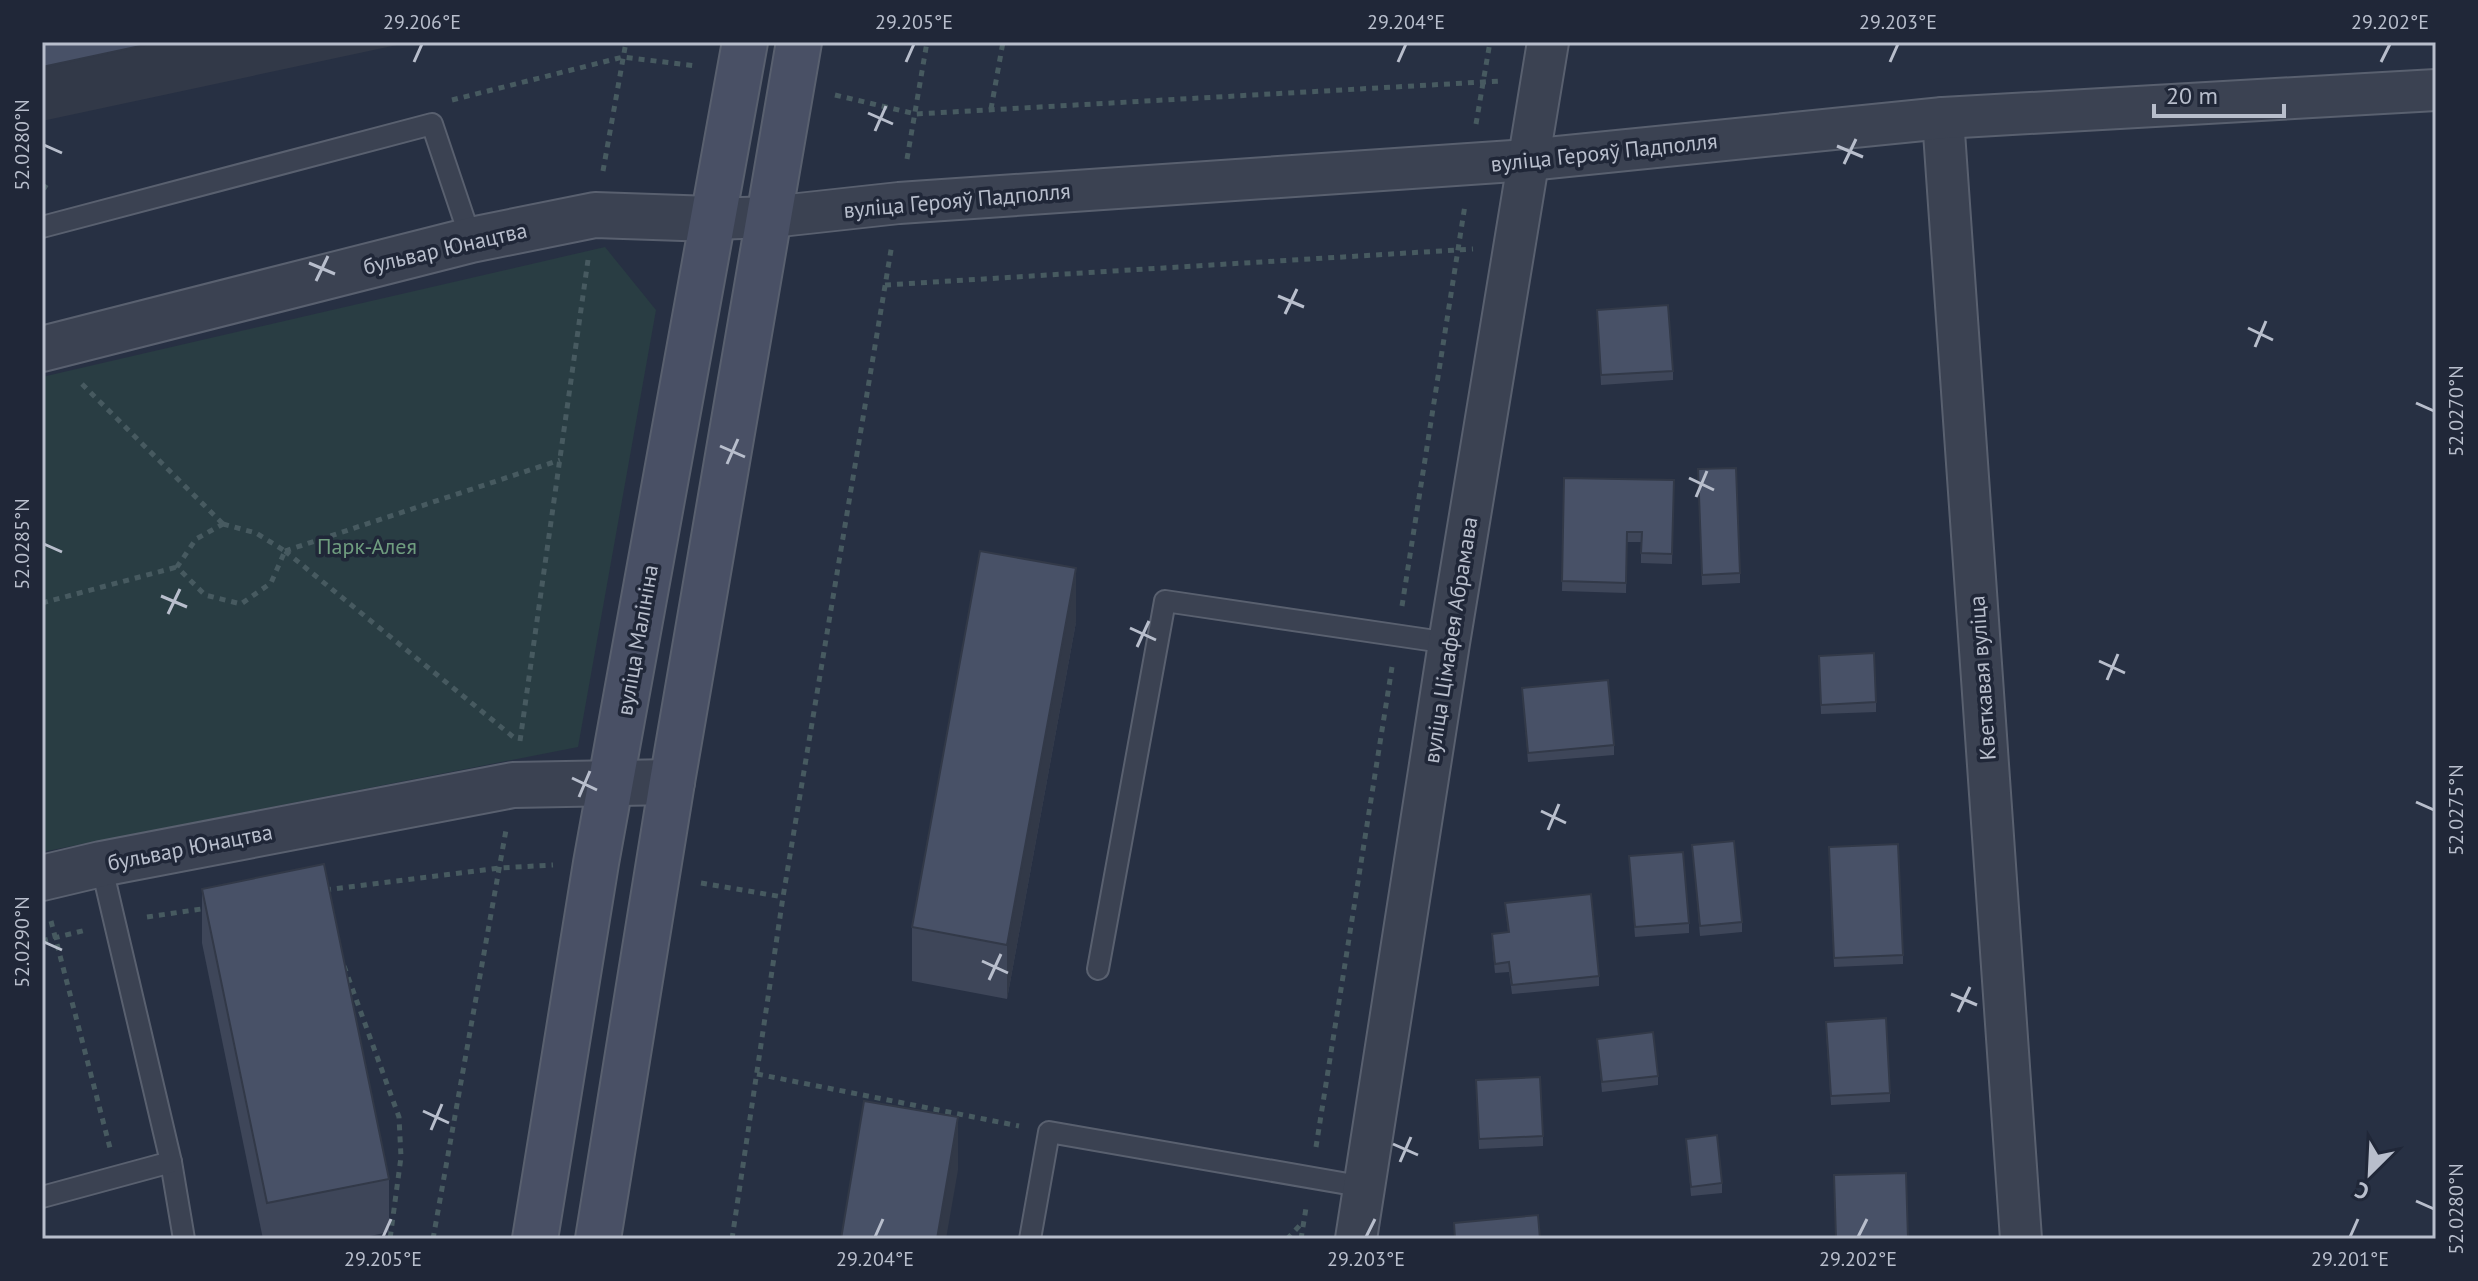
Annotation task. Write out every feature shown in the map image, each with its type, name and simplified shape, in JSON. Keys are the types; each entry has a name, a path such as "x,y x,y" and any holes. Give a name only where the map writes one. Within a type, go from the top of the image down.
{"main road":[{"name":"вуліца Малініна","path":"535,1239 596,863 745,42"},
{"path":"598,1239 672,782 799,42"}],"street":[{"name":"вуліца Цімафея Абрамава","path":"1356,1239 1449,643 1548,42"},
{"name":"вуліца Герояў Падполля","path":"712,219 771,217 899,203 1528,160 1943,118 2436,90"},
{"name":"Кветкавая вуліца","path":"1943,118 2021,1239"},
{"name":"бульвар Юнацтва","path":"44,348 471,240 595,215 712,219"},
{"name":"бульвар Юнацтва","path":"45,896 101,864 513,785 672,782"}],"lane":[{"path":"42,227 432,124 471,240"},
{"path":"1098,969 1165,601 1449,643"},
{"path":"101,864 171,1162 184,1239"},
{"path":"1030,1239 1049,1132 1365,1187"},
{"path":"42,1197 171,1162"}],"path":[{"path":"44,348 223,524 256,533 285,551 520,743 595,215 626,42"},
{"path":"732,1239 783,897 927,42"},
{"path":"991,109 1003,42"},
{"path":"885,285 1514,248"},
{"path":"177,567 205,595 241,604 271,583 285,551 560,460"},
{"path":"42,603 177,567 196,539 223,524"},
{"path":"433,1239 513,785"},
{"path":"317,891 499,868 596,863"},
{"path":"659,876 783,897"},
{"path":"45,896 117,1176"},
{"path":"42,941 116,922 209,908"},
{"path":"339,951 399,1117 401,1157 390,1239"},
{"path":"757,1074 1049,1132"},
{"path":"1287,1239 1304,1222"}],"green space":[{"name":"Парк-Алея","path":"605,247 656,310 578,747 42,852 42,377"}],"building":[{"path":"42,42 159,42 42,67"},
{"path":"1668,305 1673,371 1601,375 1597,310"},
{"path":"1736,468 1740,573 1702,575 1698,469"},
{"path":"1564,478 1674,480 1672,554 1641,553 1642,532 1627,532 1626,583 1562,581"},
{"path":"980,551 1076,568 1007,945 912,927"},
{"path":"1874,653 1876,702 1821,705 1819,656"},
{"path":"1608,680 1614,745 1528,753 1522,688"},
{"path":"1734,841 1742,922 1700,926 1692,845"},
{"path":"1898,844 1903,955 1834,958 1829,847"},
{"path":"1683,852 1689,923 1635,927 1629,856"},
{"path":"324,864 389,1179 267,1203 202,889"},
{"path":"1591,894 1599,976 1512,985 1509,962 1495,964 1492,934 1509,932 1505,903"},
{"path":"1886,1018 1890,1093 1831,1096 1826,1022"},
{"path":"1653,1032 1658,1076 1602,1082 1597,1039"},
{"path":"1540,1077 1543,1136 1479,1139 1476,1080"},
{"path":"864,1101 958,1117 937,1239 841,1239"},
{"path":"1717,1135 1722,1183 1691,1187 1686,1139"},
{"path":"1906,1173 1908,1239 1836,1239 1834,1175"},
{"path":"1538,1215 1540,1239 1455,1239 1454,1223"}]}
